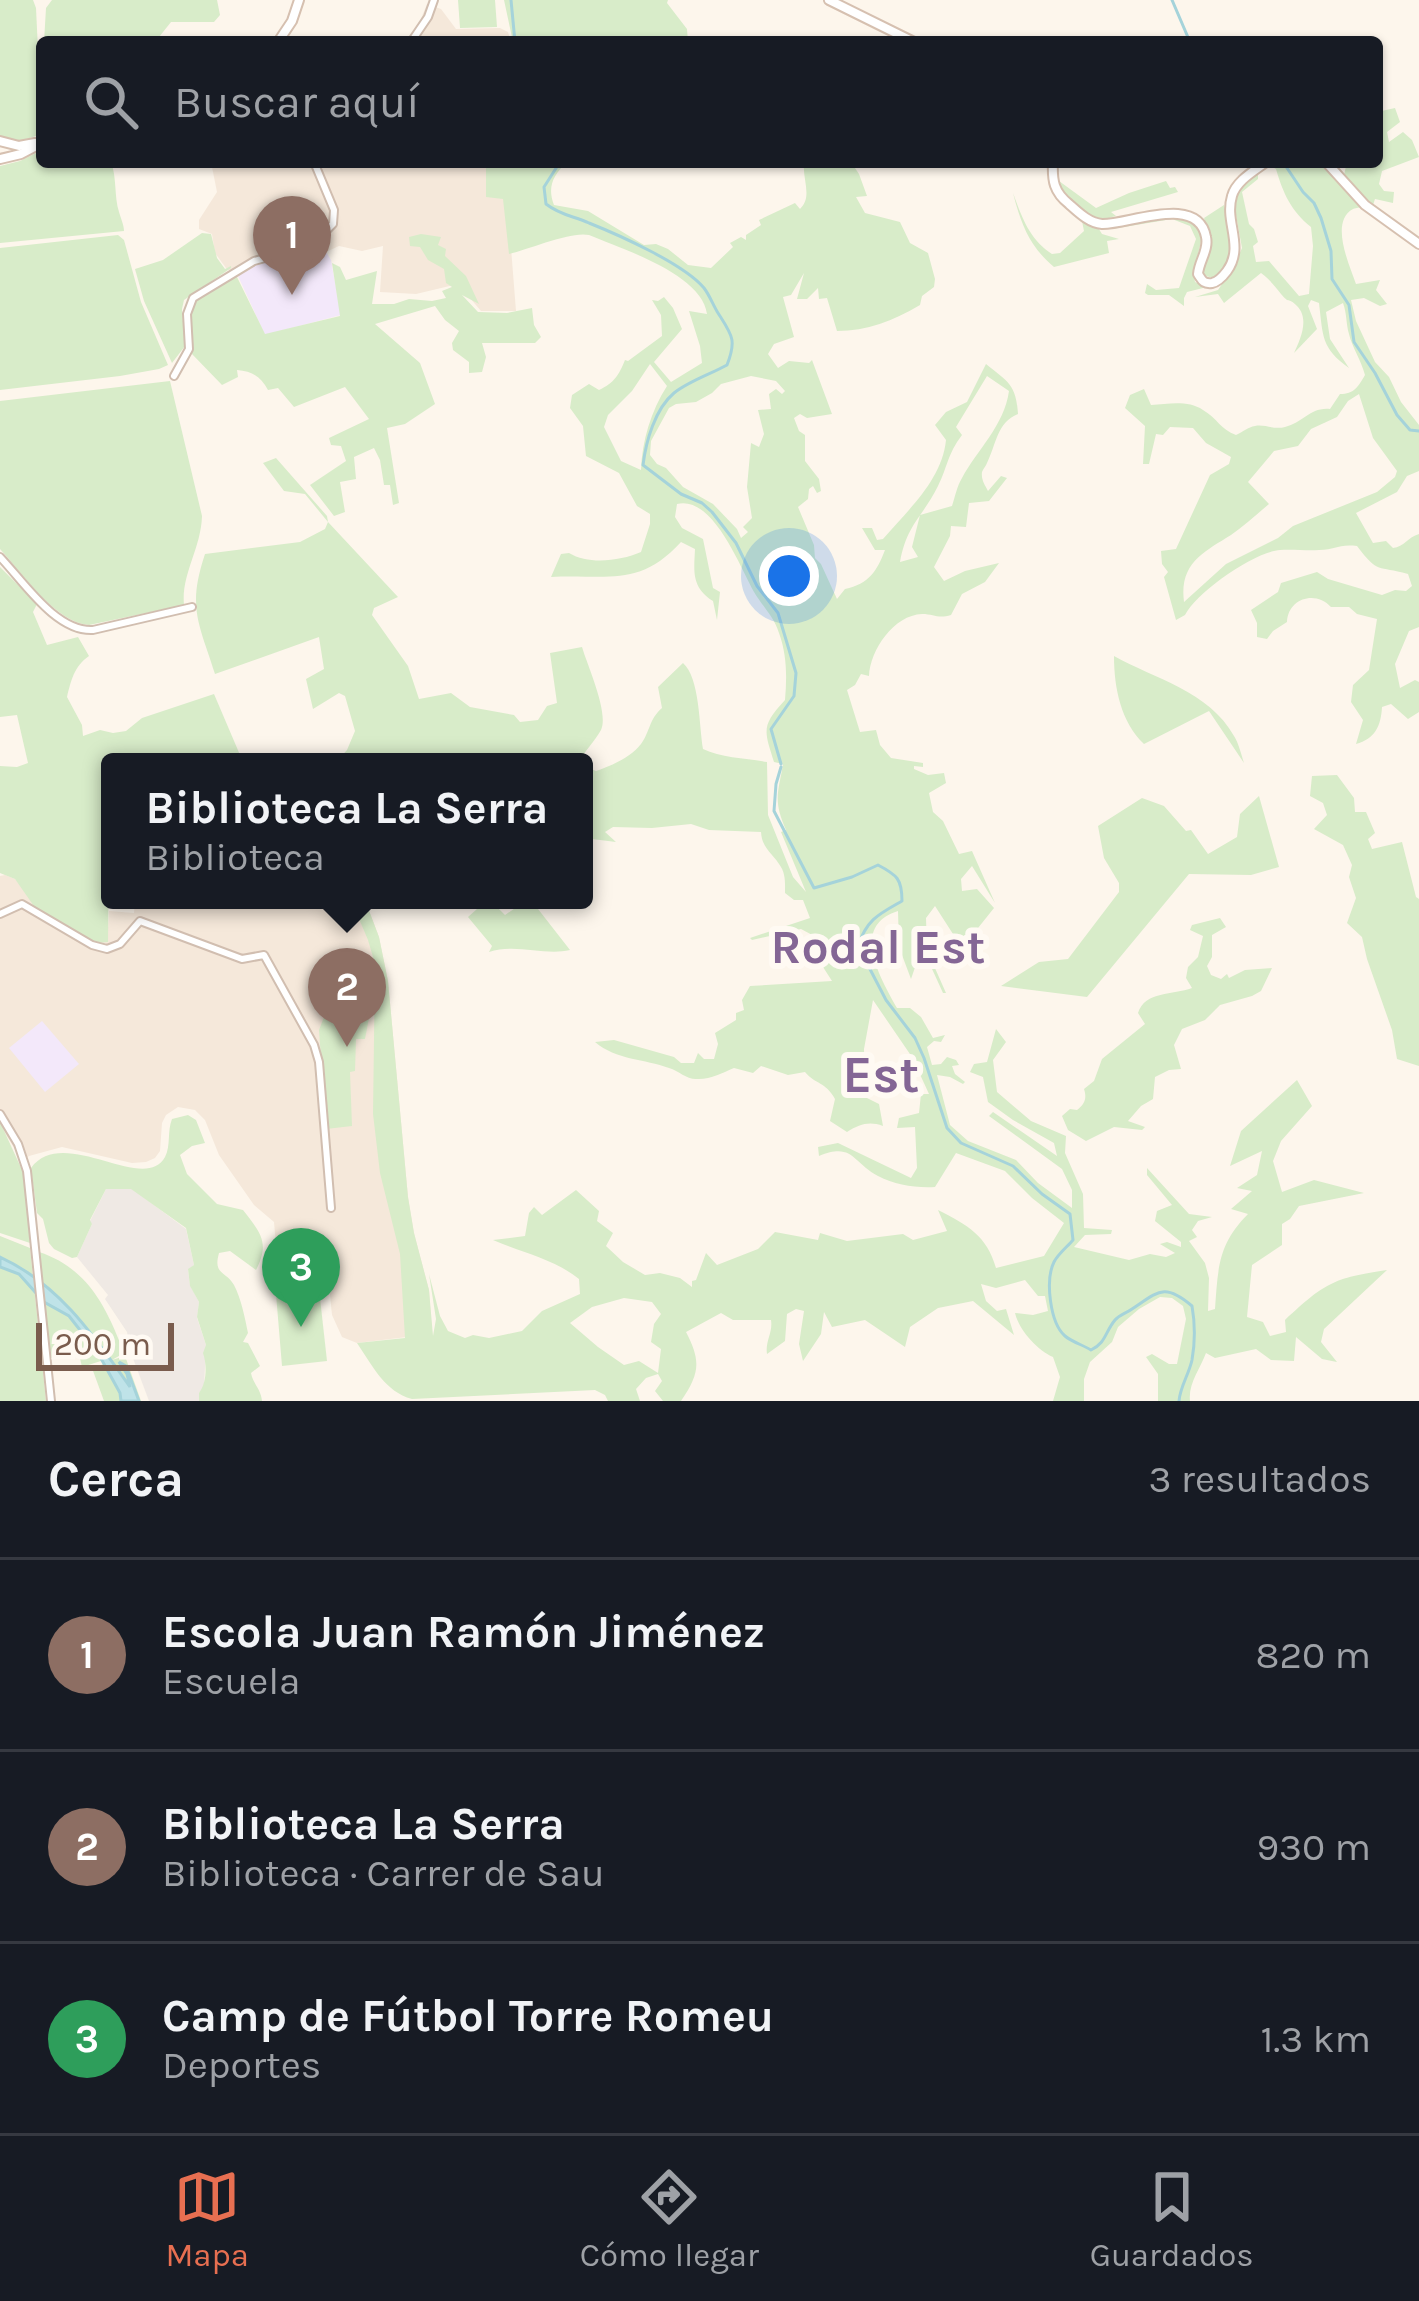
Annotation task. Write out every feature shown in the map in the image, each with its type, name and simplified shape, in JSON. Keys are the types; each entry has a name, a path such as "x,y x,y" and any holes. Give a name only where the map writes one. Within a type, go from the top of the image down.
{"main road":[{"path":"282,36 299,0"},
{"path":"829,0 902,36"},
{"path":"0,141 19,146 36,143"},
{"path":"0,159 36,145"},
{"path":"1053,168 1055,190 1093,222 1170,213 1198,222 1207,241 1198,274 1210,283 1227,272 1234,256 1233,192 1258,168"},
{"path":"1331,168 1365,205 1419,244"}],"street":[{"path":"415,36 434,0"},
{"path":"174,376 189,349 187,314 193,298 254,261 317,240 333,224 334,210 316,168"},
{"path":"0,557 58,620 77,630 192,607"},
{"path":"0,914 22,904 107,950 114,949 140,921 242,958 264,955 319,1062 331,1208"},
{"path":"0,1114 24,1162 51,1401"}],"shaded area":[{"path":"427,4 441,9 456,29 500,28 509,36 409,36"},
{"path":"212,168 511,168 507,197 516,311 481,311 458,284 416,294 380,292 383,246 362,251 339,246 326,252 322,247 257,265 238,276 215,253 212,234 199,229 199,220 217,192"},
{"path":"323,247 331,260 341,315 265,335 238,276 257,265"},
{"path":"0,876 15,879 29,896 108,928 109,911 134,913 134,909 368,909 388,981 408,1197 429,1290 432,1334 357,1343 342,1337 332,1315 327,1264 278,1268 274,1222 254,1205 195,1110 178,1107 166,1115 160,1151 146,1162 62,1147 22,1161 0,1125"},
{"path":"42,1021 79,1064 45,1092 9,1048"},
{"path":"131,1188 186,1229 194,1265 188,1270 190,1285 199,1302 197,1318 206,1345 199,1401 149,1401 127,1332 105,1299 108,1295 77,1257 106,1189"}],"green space":[{"path":"0,0 33,0 36,136 20,141 0,136"},
{"path":"52,0 217,0 220,15 214,22 171,22 160,36 44,36 46,8"},
{"path":"458,0 495,0 497,27 460,28"},
{"path":"504,0 668,0 688,36 512,36"},
{"path":"1395,108 1400,122 1387,132 1389,142 1403,132 1419,157 1382,171 1379,184 1384,191 1394,192 1393,203 1375,199 1373,205 1353,209 1342,224 1342,234 1356,284 1380,280 1376,290 1387,304 1351,300 1356,321 1375,362 1419,425 1419,471 1407,476 1397,492 1356,513 1373,543 1386,541 1393,548 1419,534 1419,627 1409,631 1395,664 1400,688 1419,682 1419,712 1408,719 1391,704 1382,707 1376,731 1356,744 1363,720 1351,702 1353,685 1369,670 1377,619 1349,607 1304,599 1267,639 1257,637 1251,610 1278,592 1281,583 1317,572 1382,595 1406,591 1412,586 1408,574 1375,565 1357,546 1269,552 1227,575 1176,620 1161,551 1176,549 1210,475 1229,464 1231,457 1206,443 1193,428 1170,427 1163,435 1156,434 1149,464 1143,464 1145,426 1125,408 1130,395 1144,389 1151,405 1197,407 1236,435 1255,426 1291,425 1317,410 1330,409 1340,394 1358,386 1365,375 1350,339 1343,303 1326,312 1330,339 1349,368 1328,347 1319,303 1311,300 1308,306 1317,329 1294,353 1303,330 1301,311 1261,273 1224,303 1218,294 1195,297 1218,290 1234,266 1242,248 1234,204 1237,190 1258,174 1242,192 1258,242 1253,246 1256,262 1269,261 1299,296 1309,294 1311,227 1289,201 1274,168 1338,168 1344,175 1346,168 1383,168 1383,111","holes":["1359,394 1373,438 1397,471 1377,492 1293,526 1226,564 1184,602 1185,577 1196,560 1269,504 1248,482 1274,451 1298,446 1311,429 1337,417"]},
{"path":"36,153 36,168 112,168 124,231 0,243 0,166"},
{"path":"486,168 562,168 553,182 554,205 588,211 644,245 656,244 688,265 711,268 733,247 730,243 741,237 746,240 761,225 759,220 795,203 800,209 806,193 804,168 855,168 867,196 856,197 865,213 900,222 910,243 928,253 934,287 922,296 920,305 859,329 837,331 827,298 819,299 818,288 807,299 797,299 804,273 791,295 783,297 794,337 774,344 768,354 778,368 789,361 812,360 832,414 794,418 805,435 805,461 819,479 821,491 817,493 813,486 798,507 815,558 837,599 845,589 871,576 885,550 875,550 862,528 872,528 877,540 883,539 922,494 938,468 946,440 935,425 946,412 967,402 986,364 1010,384 1017,404 1018,414 1001,428 982,472 988,491 1001,476 1007,478 989,501 969,503 966,527 951,526 934,567 944,581 999,563 985,582 962,594 951,615 912,616 893,627 879,645 869,676 861,674 847,690 860,732 876,730 891,758 923,763 914,769 928,775 944,773 946,783 929,793 933,812 943,821 959,854 972,851 995,903 972,866 961,879 962,891 977,889 994,908 962,948 935,906 926,918 927,950 946,993 922,947 911,979 899,947 898,911 875,928 872,941 877,969 897,1008 910,1008 921,1017 933,1038 945,1035 941,1042 927,1047 932,1065 947,1057 956,1060 955,1074 965,1082 937,1075 950,1125 968,1141 1016,1160 1072,1208 1072,1190 1062,1169 989,1116 993,1112 1057,1156 1054,1143 988,1102 983,1077 970,1072 974,1064 987,1062 996,1029 1006,1042 993,1060 997,1092 1031,1121 1066,1136 1065,1153 1083,1194 1084,1228 1112,1230 1111,1234 1085,1235 1074,1247 1129,1260 1175,1253 1160,1244 1167,1242 1181,1247 1155,1221 1157,1211 1172,1205 1147,1175 1147,1168 1189,1214 1212,1217 1198,1221 1192,1230 1197,1237 1189,1241 1205,1263 1208,1311 1215,1309 1225,1246 1248,1214 1231,1209 1252,1191 1237,1188 1257,1175 1262,1151 1230,1166 1241,1131 1297,1080 1312,1106 1281,1141 1273,1161 1282,1192 1314,1180 1364,1193 1299,1206 1282,1224 1282,1245 1252,1265 1247,1317 1263,1322 1270,1336 1286,1332 1285,1320 1321,1290 1354,1276 1387,1270 1324,1329 1321,1342 1337,1362 1322,1359 1296,1337 1294,1361 1271,1360 1256,1349 1215,1358 1206,1353 1190,1401 1158,1401 1158,1374 1146,1357 1152,1354 1177,1364 1186,1319 1183,1306 1160,1297 1118,1327 1112,1342 1090,1362 1084,1401 1053,1401 1060,1377 1053,1357 1030,1339 1015,1313 1048,1311 1045,1296 1038,1296 1025,1280 996,1288 981,1284 986,1301 997,1311 1006,1309 1014,1335 973,1301 938,1308 910,1327 905,1347 865,1320 832,1327 824,1312 821,1334 803,1361 799,1344 804,1311 787,1314 785,1341 767,1354 771,1320 733,1320 721,1313 686,1332 696,1367 681,1401 663,1401 655,1391 662,1381 658,1374 636,1389 640,1401 608,1401 595,1390 412,1399 394,1390 374,1369 357,1343 405,1338 400,1254 380,1173 373,1114 375,964 355,909 368,909 388,981 408,1197 429,1290 433,1336 436,1319 429,1274 448,1331 465,1338 522,1331 542,1311 580,1294 579,1279 569,1272 493,1240 525,1236 534,1207 542,1215 576,1190 599,1211 597,1221 613,1233 606,1246 623,1262 645,1275 680,1278 692,1287 706,1253 717,1265 758,1249 775,1232 818,1240 820,1233 847,1241 903,1234 913,1240 947,1231 938,1210 975,1233 996,1268 1044,1256 1064,1223 1005,1171 956,1153 935,1187 885,1179 846,1152 819,1156 818,1147 838,1143 911,1178 917,1168 915,1127 897,1128 899,1118 919,1113 921,1094 929,1094 912,1057 873,1000 864,1049 865,1097 879,1104 883,1126 865,1124 847,1132 830,1121 835,1099 831,1093 805,1072 788,1075 761,1066 753,1073 734,1068 692,1079 595,1042 614,1040 681,1063 694,1063 698,1053 714,1059 715,1033 744,1010 742,1000 750,986 832,981 823,967 816,937 801,929 750,938 810,918 803,900 785,893 783,871 761,832 709,830 691,824 613,827 605,832 616,842 593,839 593,770 637,749 662,708 658,687 683,663 696,691 703,749 767,762 768,815 793,877 806,892 781,832 786,830 778,804 783,764 774,762 767,735 768,723 785,700 782,641 713,521 690,504 677,504 675,517 682,528 703,539 713,588 720,592 717,620 713,601 695,578 695,549 681,542 666,557 636,572 551,577 561,554 605,560 641,552 650,524 650,514 637,506 619,473 586,456 583,426 570,408 572,395 589,384 599,390 609,384 625,360 662,336 661,315 652,300 664,297 682,329 654,362 671,382 702,363 689,311 707,314 702,300 676,275 589,235 509,254 503,199 486,197","holes":["650,364 667,386 648,426 641,470 621,461 604,427 608,415","751,376 776,381 785,391 776,389 769,394 771,409 758,410 764,434 759,447 751,443 747,487 752,518 741,538 713,504 683,487 650,455 651,441 669,408 696,402 721,384","987,376 1009,391 1002,415 960,481 952,506 920,515 962,435 956,427","920,515 912,547 918,557 900,562","624,1298 652,1302 661,1314 651,1342 661,1349 658,1373 639,1361 624,1365 570,1323 592,1307"]},
{"path":"1059,181 1096,208 1166,181 1178,192 1100,219 1077,208"},
{"path":"1013,193 1032,235 1052,254 1060,253 1084,231 1082,221 1119,239 1107,241 1109,253 1054,267 1027,234"},
{"path":"1224,205 1229,253 1222,274 1214,277 1202,274 1209,241 1204,218"},
{"path":"1164,218 1184,220 1201,231 1195,282 1207,287 1187,292 1184,306 1169,295 1145,293 1147,284 1156,290 1179,288 1196,239 1190,226 1172,219 1107,227"},
{"path":"202,233 211,234 217,258 225,269 231,268 184,300 185,346 172,363 135,269 163,260"},
{"path":"118,235 124,240 141,302 168,365 120,376 0,390 0,248"},
{"path":"409,237 441,237 438,245 466,276 479,304 462,295 478,312 532,308 541,337 535,343 482,343 486,357 482,372 469,373 469,362 453,350 459,331 435,306 375,324 420,363 435,404 405,424 387,428 399,503 393,505 374,448 354,457 356,479 340,482 345,512 334,516 310,485 346,461 341,446 331,445 329,438 369,419 345,387 294,407 278,388 268,390 247,372 237,370 238,377 222,385 192,354 192,305 236,275 265,334 340,316 332,263 340,267 346,280 377,271 372,304 446,298 442,291 452,287 446,283 444,269 428,260 420,247 410,246"},
{"path":"170,381 202,516 184,605 89,625 77,622 40,595 0,549 0,401"},
{"path":"276,458 328,522 305,494 284,491 263,463"},
{"path":"328,522 398,597 374,608 372,615 408,666 419,699 451,693 470,707 514,715 520,722 538,720 547,706 557,703 550,653 582,647 603,722 585,753 344,753 355,731 345,696 339,693 313,709 306,679 324,669 319,637 215,674 196,602 205,554 300,542 325,529"},
{"path":"0,567 37,604 33,612 47,645 78,637 89,656 77,669 67,697 83,736 100,730 126,731 142,718 214,694 239,753 101,753 101,909 108,909 108,942 88,940 36,909 15,879 0,873 0,766 28,763 17,715 0,717"},
{"path":"1114,656 1210,708 1234,736 1244,763 1209,711 1144,744 1120,704"},
{"path":"1337,775 1354,798 1355,812 1366,812 1375,833 1368,839 1372,849 1402,842 1419,899 1419,1066 1397,1059 1362,937 1347,923 1356,898 1349,877 1352,865 1343,845 1314,829 1327,815 1323,803 1310,796 1312,776"},
{"path":"1259,796 1279,867 1251,875 1189,874 1087,997 1001,986 1039,962 1068,959 1119,892 1119,883 1104,858 1098,826 1142,798 1164,806 1186,831 1191,830 1208,854 1237,837 1240,814"},
{"path":"477,909 499,909 505,915 514,909 538,909 570,950 489,952 492,946 468,917"},
{"path":"1220,918 1226,927 1212,935 1207,966 1211,975 1221,979 1245,970 1272,968 1261,991 1220,1005 1205,1020 1182,1029 1174,1045 1181,1069 1155,1077 1153,1099 1128,1121 1145,1127 1142,1130 1114,1127 1086,1141 1068,1130 1062,1116 1082,1105 1084,1089 1094,1081 1102,1059 1145,1024 1138,1013 1142,1006 1153,997 1192,988 1186,978 1188,967 1198,957 1203,936 1190,930 1192,925"},
{"path":"324,1017 369,1018 365,1039 356,1039 355,1071 350,1072 352,1126 326,1129 319,1030"},
{"path":"188,1115 196,1120 205,1143 180,1155 187,1174 217,1204 243,1210 262,1238 256,1270 230,1251 219,1253 218,1265 241,1302 248,1333 243,1342 260,1366 251,1373 262,1401 199,1401 206,1345 197,1317 199,1302 190,1286 188,1269 194,1265 186,1228 131,1189 106,1189 77,1257 72,1258 49,1243 37,1213 31,1168 45,1156 82,1155 140,1169 155,1167 167,1153 172,1119"},
{"path":"0,1122 23,1172 30,1243 0,1233"},
{"path":"0,1236 30,1248 46,1401 0,1401"},
{"path":"39,1252 71,1268 94,1292 124,1353 112,1360 125,1356 141,1401 104,1401 92,1368 104,1360 82,1367 74,1350 51,1358"},
{"path":"319,1289 327,1361 282,1366 276,1294"}],"water":[{"path":"0,1257 58,1297 130,1387 119,1362 126,1366 139,1401 121,1401 98,1353 69,1316 44,1302 19,1274 0,1267"}],"waterway":[{"path":"511,0 514,36"},
{"path":"1172,0 1187,36"},
{"path":"556,168 544,187 546,204 682,269 704,288 730,333 727,365 667,400 649,436 643,465 712,512 778,613 796,673 794,696 771,729 781,764"},
{"path":"1287,168 1321,218 1331,251 1332,279 1349,305 1354,342 1397,415 1410,430 1419,431"},
{"path":"781,767 774,811 814,888 878,865 899,883 902,901 875,918 858,946 886,1000 915,1038 947,1128 961,1143 1013,1166 1070,1214 1073,1240 1056,1259 1050,1279 1050,1301 1060,1330 1091,1350 1103,1341 1117,1318 1155,1294 1174,1294 1192,1306 1194,1340 1179,1401"}],"place":[{"name":"Escola Juan Ramón Jiménez","path":"292,295"},
{"name":"Biblioteca La Serra","path":"347,1047"},
{"name":"Camp de Fútbol Torre Romeu","path":"301,1327"}],"district":[{"name":"Rodal Est","path":"878,946"},
{"name":"Est","path":"881,1074"}]}
